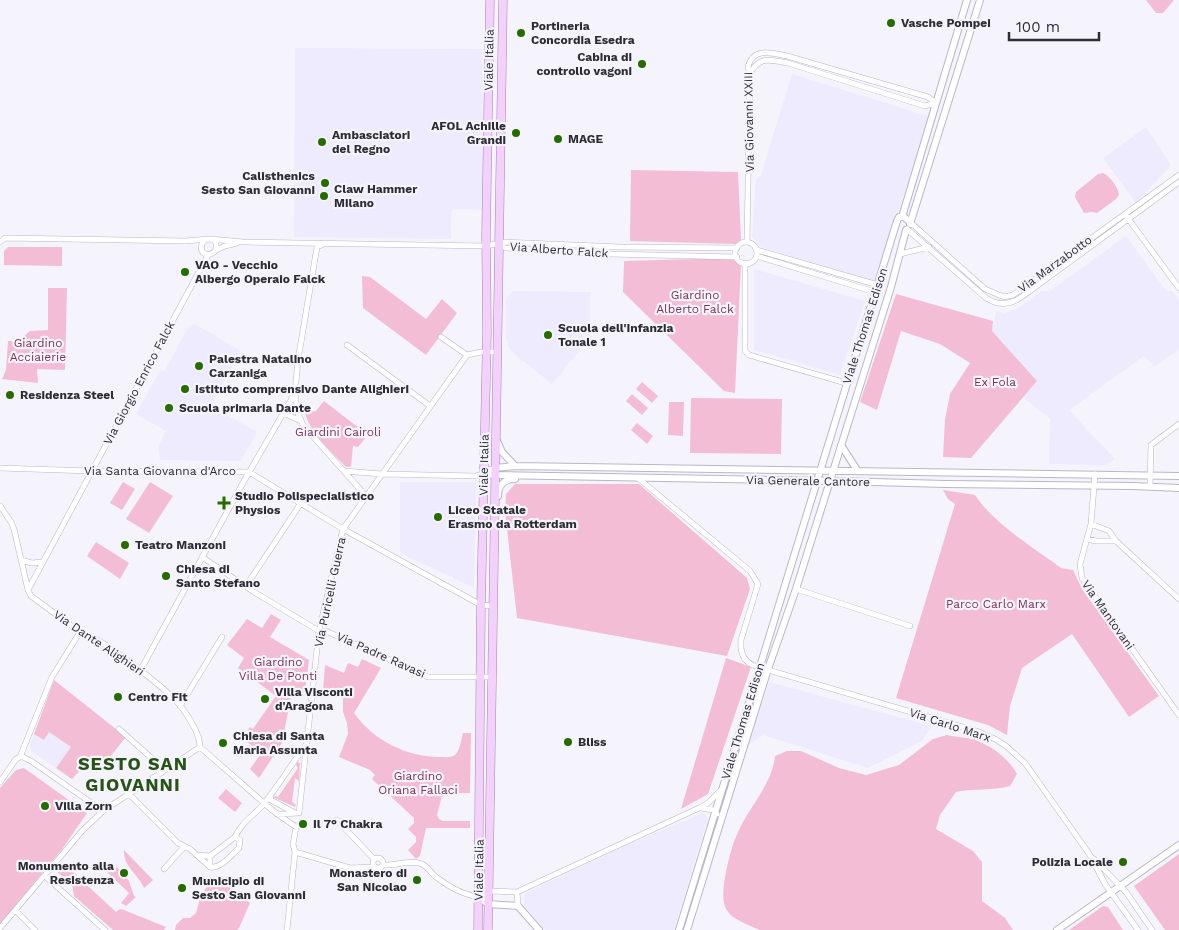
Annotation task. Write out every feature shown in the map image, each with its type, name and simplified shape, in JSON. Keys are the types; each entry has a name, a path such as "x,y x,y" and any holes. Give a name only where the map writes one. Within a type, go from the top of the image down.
{"main road":[{"name":"Viale Italia","path":"478,930 483,474 487,352 486,246 490,0"},
{"name":"Viale Italia","path":"488,930 504,0"}],"street":[{"path":"967,0 902,217 896,221 896,226 900,230 906,229 910,222 980,0"},
{"name":"Via Giovanni XXIII","path":"747,242 750,74 748,67 749,61 757,53 787,56 928,97 936,103 946,106"},
{"path":"750,74 755,64 769,60 788,63 925,106 936,103"},
{"name":"Via Marzabotto","path":"906,229 986,298 996,303 1007,303 1020,298 1179,174"},
{"name":"Via Marzabotto","path":"910,222 985,288 1004,297 1013,295 1179,182"},
{"path":"1127,216 1179,288"},
{"path":"902,217 907,218 910,222"},
{"name":"Viale Thomas Edison","path":"679,930 846,383 896,226"},
{"name":"Viale Thomas Edison","path":"687,930 768,669 796,589 891,287 906,229"},
{"path":"2,240 65,238 185,241 213,239 242,242 324,244 486,246 499,244"},
{"path":"213,239 217,245 216,250"},
{"path":"200,246 205,240"},
{"path":"185,241 200,246 202,251 208,255 213,254 224,246 242,242"},
{"name":"Via Alberto Falck","path":"499,244 505,242 620,247 737,248"},
{"path":"757,253 754,260 745,263 737,257 737,248 740,244 747,242 752,244 757,253 875,292"},
{"path":"324,244 317,246 298,360 295,393 297,411 310,433 366,496"},
{"name":"Via Alberto Falck","path":"499,244 505,248 609,254 737,257"},
{"path":"900,254 929,247"},
{"path":"757,253 878,285"},
{"name":"Via Giorgio Enrico Falck","path":"28,590 208,255"},
{"path":"745,263 745,351 756,357 846,383"},
{"path":"442,337 467,355 497,352"},
{"path":"347,344 430,406"},
{"name":"Via Puricelli Guerra","path":"295,813 299,813 319,630 343,529 467,355"},
{"path":"140,671 249,472 295,393"},
{"path":"283,413 302,422"},
{"path":"1150,486 1151,445 1179,424"},
{"path":"496,438 502,452 515,466"},
{"path":"841,445 857,470"},
{"name":"Via Generale Cantore","path":"343,471 382,474 476,476 515,466 1150,474 1179,476"},
{"name":"Via Santa Giovanna d'Arco","path":"0,468 91,471 249,472 343,529 481,605 494,606"},
{"name":"Via Generale Cantore","path":"495,472 528,476 830,480 1179,488"},
{"name":"Via Mantovani","path":"1095,474 1092,524 1080,564 1082,578 1179,715"},
{"name":"Viale Italia","path":"494,530 498,522 499,489 506,480 528,476"},
{"path":"637,478 753,574 757,582 756,592 740,647 744,659 750,664 760,667"},
{"path":"246,586 301,504"},
{"path":"0,506 14,529 28,590"},
{"path":"807,512 819,516"},
{"path":"1092,524 1109,531 1116,541 1179,599"},
{"path":"1087,539 1116,541"},
{"name":"Via Padre Ravasi","path":"202,557 319,630 326,631 428,677 492,677"},
{"path":"21,560 42,562"},
{"path":"796,589 910,626"},
{"name":"Via Dante Alighieri","path":"28,590 31,596 80,632 87,634 115,651 180,706 198,735 200,747"},
{"path":"0,782 16,759 20,757 52,676 80,632"},
{"path":"180,706 222,637"},
{"name":"Via Carlo Marx","path":"760,667 969,729 995,739 1012,750 1025,763 1090,856 1111,892 1138,930"},
{"path":"119,729 165,770"},
{"path":"196,854 210,856 236,837 241,825 264,804 306,745"},
{"path":"0,928 82,831 103,811 200,747 264,804 296,828 293,844 295,852 288,930"},
{"path":"20,757 23,756 31,761 103,811"},
{"path":"295,760 300,759 304,764"},
{"path":"478,897 489,891 517,892 699,808 711,800 722,787"},
{"path":"129,794 184,848 190,849 210,867 219,866 239,848 240,840 236,837"},
{"path":"256,796 271,795"},
{"path":"271,795 271,800 295,813"},
{"path":"699,808 707,808 715,812 720,822"},
{"path":"277,814 295,813"},
{"path":"337,820 374,859 374,867"},
{"path":"1057,930 1179,844"},
{"path":"164,868 184,848"},
{"path":"295,852 350,868 379,868 383,865 420,864 427,867 435,876 463,894 478,897 488,904 518,906"},
{"path":"210,856 210,867"},
{"name":"Via Carlo Marx","path":"1090,856 1120,886 1152,930"},
{"path":"374,859 380,858 383,865"},
{"path":"45,876 102,929"},
{"path":"517,892 518,906 538,930"},
{"path":"16,911 35,930"}],"shaded area":[{"path":"295,48 482,49 483,210 454,209 451,212 451,239 294,237"},
{"path":"792,74 931,117 873,283 761,247 752,237 756,180 761,175"},
{"path":"1146,127 1171,165 1136,203 1103,158"},
{"path":"1126,236 1167,292 1171,290 1179,301 1179,349 1154,367 1144,356 1069,410 1115,459 1105,465 1049,464 1050,419 1023,397 1037,381 992,331 996,311 1005,313 1016,309 1042,291 1050,291"},
{"path":"754,269 865,301 840,375 754,350"},
{"name":"Scuola dell'Infanzia Tonale 1","path":"513,291 590,292 590,338 552,384 518,357 509,347 506,339 506,298"},
{"name":"Istituto comprensivo Dante Alighieri","path":"195,324 241,351 211,406 257,432 241,461 160,460 158,447 166,431 136,414 159,372 165,370 189,326"},
{"name":"Liceo Statale Erasmo da Rotterdam","path":"400,482 476,482 474,588 400,553"},
{"path":"769,682 932,726 922,741 868,768 763,735 749,745"},
{"path":"49,732 71,747 56,768 31,751 30,745 34,734 44,740"},
{"path":"703,813 708,818 674,930 545,930 524,905 525,893 622,847"}],"green space":[{"path":"1146,0 1174,0 1163,13 1156,13"},
{"path":"631,170 738,172 741,240 735,244 630,241"},
{"path":"1103,173 1113,182 1119,195 1097,213 1084,213 1075,197 1076,192 1098,174"},
{"path":"8,247 62,247 62,266 4,265 4,251"},
{"name":"Giardino Alberto Falck","path":"733,258 741,265 735,393 724,391 623,292 624,261"},
{"path":"362,276 370,277 426,319 442,299 457,313 426,355 363,308"},
{"name":"Giardino Acciaierie","path":"48,288 67,288 65,370 37,369 38,383 2,379 6,370 8,341 19,341 30,331 48,330"},
{"name":"Ex Fola","path":"896,294 993,321 992,331 1037,381 971,458 943,457 945,420 950,394 970,363 940,344 901,331 877,410 860,402"},
{"path":"642,382 658,396 652,403 636,389"},
{"path":"632,394 648,408 642,415 626,401"},
{"path":"691,398 782,399 781,454 690,453"},
{"name":"Giardini Cairoli","path":"324,401 368,435 358,447 353,446 351,467 346,467 328,449 308,421 305,413 316,411"},
{"path":"669,402 684,402 683,436 668,435"},
{"path":"637,423 653,436 647,444 631,430"},
{"path":"123,482 135,489 122,510 110,503"},
{"path":"150,482 173,496 149,533 126,519"},
{"path":"515,484 639,484 747,578 750,589 727,656 517,618 505,511 506,494"},
{"name":"Parco Carlo Marx","path":"943,490 975,495 993,516 1015,535 1061,568 1073,570 1082,589 1159,696 1129,717 1072,634 1022,668 1010,706 1007,735 988,725 896,698 955,504 948,499"},
{"path":"96,542 129,563 120,579 87,556"},
{"name":"Giardino Villa De Ponti","path":"271,614 281,620 270,637 309,660 305,692 292,692 282,743 259,778 250,769 262,752 242,739 250,727 253,729 276,696 238,668 244,658 227,645 247,619 262,628"},
{"path":"726,658 751,667 708,794 681,809"},
{"name":"Giardino Oriana Fallaci","path":"362,659 381,668 354,713 362,723 381,739 415,754 448,757 457,753 463,733 471,733 470,793 447,793 442,796 437,815 443,821 470,821 470,828 426,828 420,856 416,859 408,850 416,842 416,837 408,829 414,823 414,818 372,779 375,775 370,770 339,757 348,734 343,712 343,696 323,690 325,665 344,673 348,663 358,667"},
{"path":"54,680 126,737 97,773 85,765 72,779 56,768 71,747 49,732 44,740 34,734"},
{"path":"947,735 972,739 987,746 999,753 1017,774 1010,786 956,792 940,815 936,829 973,851 982,862 982,901 1005,918 1013,930 760,930 740,921 728,912 723,899 723,889 732,849 743,822 771,774 775,756 787,751 801,751 839,768 866,775 899,765 933,739"},
{"path":"297,762 300,763 299,781 295,778 292,802 296,805 295,807 273,797 278,797 298,768"},
{"path":"24,768 87,813 63,848 0,924 0,788 16,770"},
{"path":"226,789 242,803 235,812 218,798"},
{"path":"124,850 153,880 144,888 128,866"},
{"path":"1179,854 1179,930 1165,930 1134,886"},
{"path":"62,862 116,912 120,909 124,910 166,927 164,930 113,930 74,896 72,885 56,871"},
{"path":"117,867 129,881 136,897 126,906 121,903 129,893 105,870"},
{"path":"212,880 223,881 250,903 239,928 237,930 175,930 176,925 183,918 190,918 196,913 201,895"},
{"path":"1103,906 1108,907 1123,930 1069,930"}],"place":[{"name":"Vasche Pompei","path":"891,23"},
{"name":"Portineria Concordia Esedra","path":"521,33"},
{"name":"Cabina di controllo vagoni","path":"642,64"},
{"name":"AFOL Achille Grandi","path":"516,133"},
{"name":"MAGE","path":"558,139"},
{"name":"Ambasciatori del Regno","path":"322,142"},
{"name":"Calisthenics Sesto San Giovanni","path":"325,183"},
{"name":"Claw Hammer Milano","path":"324,196"},
{"name":"VAO - Vecchio Albergo Operaio Falck","path":"185,272"},
{"name":"Scuola dell'Infanzia Tonale 1","path":"548,335"},
{"name":"Palestra Natalino Carzaniga","path":"199,366"},
{"name":"Istituto comprensivo Dante Alighieri","path":"185,389"},
{"name":"Residenza Steel","path":"10,395"},
{"name":"Scuola primaria Dante","path":"169,408"},
{"name":"Studio Polispecialistico Physios","path":"224,503"},
{"name":"Liceo Statale Erasmo da Rotterdam","path":"438,517"},
{"name":"Teatro Manzoni","path":"125,545"},
{"name":"Chiesa di Santo Stefano","path":"166,576"},
{"name":"Centro Fit","path":"118,697"},
{"name":"Villa Visconti d'Aragona","path":"265,699"},
{"name":"Bliss","path":"568,742"},
{"name":"Chiesa di Santa Maria Assunta","path":"223,743"},
{"name":"Villa Zorn","path":"45,806"},
{"name":"Il 7° Chakra","path":"303,824"},
{"name":"Polizia Locale","path":"1123,862"},
{"name":"Monumento alla Resistenza","path":"124,873"},
{"name":"Monastero di San Nicolao","path":"417,880"},
{"name":"Municipio di Sesto San Giovanni","path":"182,888"}],"district":[{"name":"SESTO SAN GIOVANNI","path":"133,773"}]}
